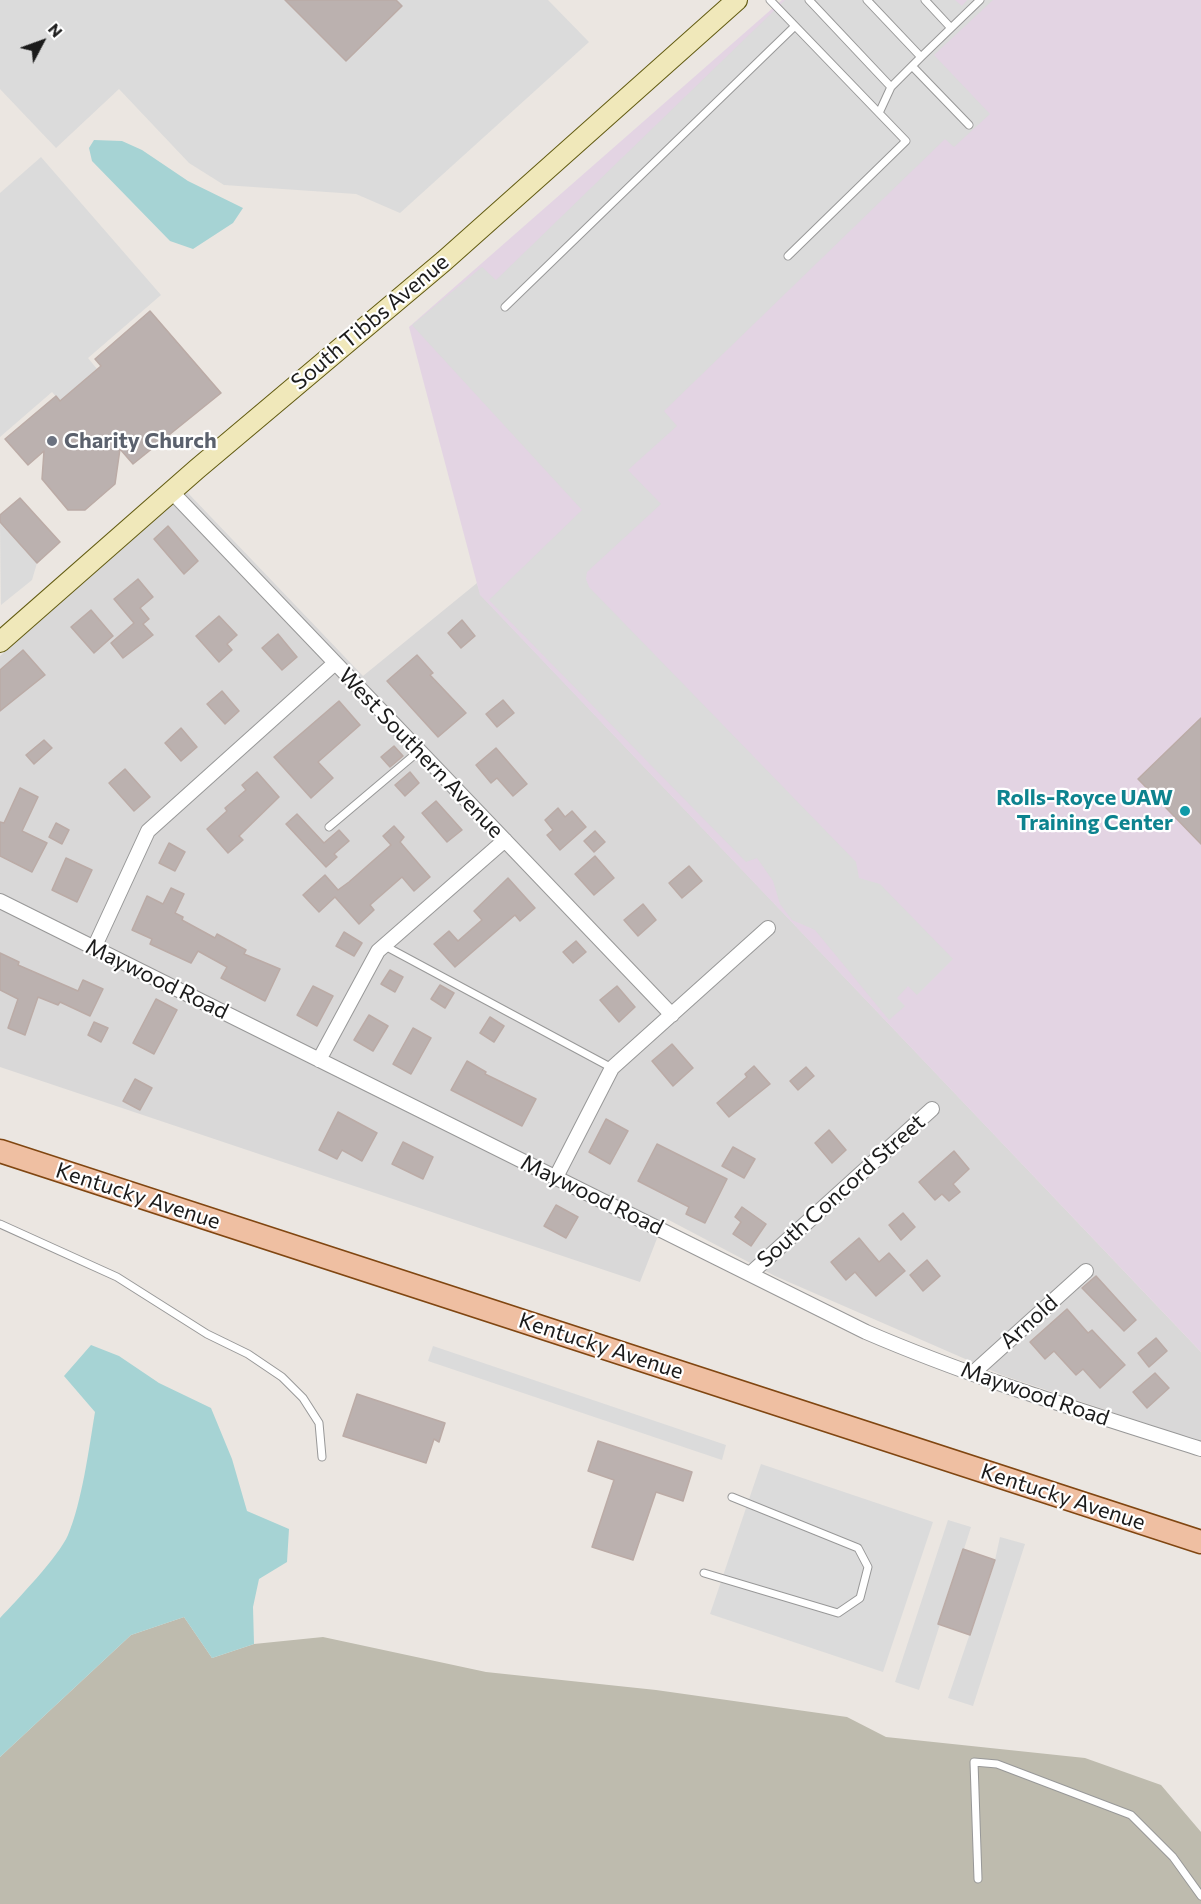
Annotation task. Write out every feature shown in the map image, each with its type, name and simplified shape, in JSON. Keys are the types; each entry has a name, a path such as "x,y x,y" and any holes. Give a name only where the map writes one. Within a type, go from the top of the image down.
{"main road":[{"name":"South Tibbs Avenue","path":"0,642 171,491 444,261 737,0"},
{"name":"Kentucky Avenue","path":"0,1152 1201,1542"}],"street":[{"name":"West Southern Avenue","path":"171,491 672,1015"},
{"path":"94,948 148,831 335,663"},
{"path":"319,1060 378,951 505,840"},
{"name":"Maywood Road","path":"0,902 876,1336 973,1373 1201,1449"},
{"path":"556,1177 612,1068 768,928"},
{"name":"South Concord Street","path":"750,1274 932,1109"},
{"name":"Arnold","path":"973,1373 1086,1271"}],"lane":[{"path":"770,0 906,141 788,256"},
{"path":"809,0 891,87"},
{"path":"867,0 921,57"},
{"path":"925,0 951,28"},
{"path":"879,113 891,87 980,0"},
{"path":"505,307 795,26"},
{"path":"912,66 969,125"},
{"path":"329,827 419,751"},
{"path":"384,946 612,1068"},
{"path":"0,1224 117,1277 207,1334 248,1354 282,1377 303,1398 319,1423 322,1457"},
{"path":"704,1573 838,1613 860,1598 868,1567 858,1548 732,1497"},
{"path":"978,1879 974,1762 998,1764 1131,1815 1173,1857 1201,1896"}],"shaded area":[{"path":"0,0 548,0 589,42 400,213 356,194 224,185 189,163 119,89 56,148 0,89"},
{"path":"782,0 1201,0 1201,1352 480,595 409,327"},
{"path":"785,0 955,0 962,6 967,0 993,0 934,55 990,114 954,147 945,139 664,411 677,426 628,470 661,504 587,572 586,579 589,587 856,862 859,878 880,884 953,959 917,995 908,986 897,998 905,1006 889,1020 815,930 792,920 780,904 773,881 757,858 746,862 489,600 582,510 412,325 482,267 496,280"},
{"path":"41,157 161,295 88,358 97,369 60,401 52,392 0,437 0,193"},
{"path":"187,492 363,676 477,583 481,595 1201,1352 1201,1442 1002,1375 775,1276 665,1218 640,1282 0,1067 0,656"},
{"path":"0,522 37,563 32,580 1,605"},
{"path":"433,1346 726,1445 722,1460 428,1361"},
{"path":"761,1464 933,1522 883,1672 710,1614"},
{"path":"948,1520 971,1527 919,1690 895,1682"},
{"path":"1000,1537 1025,1544 973,1706 948,1698 995,1560"},
{"path":"184,1617 212,1658 254,1644 323,1637 486,1672 656,1690 847,1717 886,1737 1085,1758 1161,1785 1201,1832 1201,1904 0,1904 0,1757 131,1635"}],"water":[{"path":"94,140 122,141 142,150 188,181 243,208 233,223 193,249 170,241 92,161 89,148"},
{"path":"91,1345 119,1356 159,1383 211,1408 232,1459 247,1511 289,1529 287,1562 259,1579 253,1607 254,1644 212,1658 184,1617 131,1635 0,1757 0,1618 56,1554 73,1522 95,1412 64,1376"}],"building":[{"path":"285,0 396,0 402,6 346,61"},
{"path":"150,311 221,393 133,464 120,449 115,484 85,510 68,510 42,479 44,451 28,465 5,439 56,396 60,401 101,366 95,359"},
{"path":"20,498 60,542 37,563 0,522 0,515"},
{"path":"168,526 198,561 184,574 154,539"},
{"path":"138,579 153,597 140,608 149,619 143,624 153,635 123,658 111,643 134,623 114,599"},
{"path":"91,610 113,636 94,653 71,627"},
{"path":"219,616 237,635 227,644 232,650 219,662 196,636"},
{"path":"462,620 475,636 461,648 448,633"},
{"path":"278,634 297,657 282,670 262,648"},
{"path":"23,650 45,675 0,711 0,670"},
{"path":"417,655 433,673 430,675 466,713 438,737 387,681"},
{"path":"222,691 239,711 225,724 207,704"},
{"path":"503,700 514,713 497,727 486,714"},
{"path":"339,701 360,725 318,762 333,778 311,798 274,757"},
{"name":"Rolls-Royce UAW Training Center","path":"1201,718 1201,844 1138,779"},
{"path":"181,728 197,747 181,761 165,743"},
{"path":"44,740 52,748 34,764 26,755"},
{"path":"394,746 403,756 390,767 381,757"},
{"path":"496,748 527,784 513,796 497,778 491,783 476,765"},
{"path":"125,769 150,797 134,811 109,783"},
{"path":"257,772 279,797 239,836 243,840 228,853 207,829 227,811 225,808 246,790 242,785"},
{"path":"410,772 419,783 405,796 395,785"},
{"path":"20,788 38,797 22,831 47,843 32,872 0,856 0,822 4,823"},
{"path":"436,801 462,830 447,842 422,813"},
{"path":"558,808 565,817 572,811 586,827 560,850 547,835 553,830 545,820"},
{"path":"297,814 324,843 339,830 349,841 334,854 337,857 326,867 286,824"},
{"path":"56,823 69,830 62,844 49,837"},
{"path":"394,826 404,837 400,842 430,877 414,891 402,877 370,905 374,910 359,924 335,897 319,912 303,895 325,875 338,890 349,882 391,845 383,836"},
{"path":"595,831 605,842 594,852 584,841"},
{"path":"169,843 185,852 175,871 159,863"},
{"path":"595,856 614,878 594,895 575,874"},
{"path":"66,858 92,870 77,902 52,890"},
{"path":"689,866 702,881 682,898 669,883"},
{"path":"508,878 535,908 520,921 515,915 455,967 434,944 449,931 458,941 482,920 474,911"},
{"path":"171,888 184,894 175,913 183,917 182,920 215,938 217,934 246,950 244,954 280,969 265,1001 221,978 227,967 198,951 191,963 150,944 152,939 132,930 147,896 163,904"},
{"path":"643,904 656,920 638,936 624,920"},
{"path":"344,932 362,943 354,956 336,946"},
{"path":"576,941 586,952 573,963 563,952"},
{"path":"0,953 19,962 18,965 78,991 83,980 103,989 90,1016 60,1002 58,1005 38,997 25,1035 8,1028 18,999 0,990"},
{"path":"390,970 403,977 395,992 381,984"},
{"path":"440,985 454,993 445,1008 431,999"},
{"path":"313,986 333,996 317,1026 297,1015"},
{"path":"617,986 635,1007 619,1022 600,1000"},
{"path":"156,999 177,1010 154,1054 133,1043"},
{"path":"369,1015 388,1026 373,1051 354,1040"},
{"path":"490,1017 504,1026 494,1042 480,1033"},
{"path":"94,1022 108,1028 101,1042 88,1035"},
{"path":"413,1028 431,1038 411,1074 393,1064"},
{"path":"672,1044 693,1068 673,1086 652,1061"},
{"path":"467,1061 486,1072 485,1074 536,1099 522,1126 451,1090"},
{"path":"754,1066 770,1084 729,1117 717,1103 747,1077 745,1074"},
{"path":"806,1067 814,1076 798,1090 790,1081"},
{"path":"135,1079 152,1088 140,1110 123,1101"},
{"path":"338,1112 377,1133 362,1161 342,1150 337,1159 319,1150"},
{"path":"606,1119 628,1131 610,1164 589,1152"},
{"path":"829,1130 846,1150 832,1163 815,1143"},
{"path":"403,1142 433,1157 423,1179 392,1164"},
{"path":"657,1144 727,1179 705,1223 686,1214 689,1207 638,1181"},
{"path":"733,1147 755,1159 744,1178 722,1166"},
{"path":"954,1151 969,1169 953,1184 960,1192 949,1201 942,1194 935,1200 919,1182"},
{"path":"556,1205 578,1217 566,1238 544,1226"},
{"path":"742,1207 766,1224 751,1246 733,1234 741,1222 735,1217"},
{"path":"903,1213 915,1227 901,1240 889,1225"},
{"path":"859,1238 879,1262 889,1253 905,1271 876,1296 855,1272 846,1280 831,1262"},
{"path":"927,1260 940,1276 923,1291 910,1275"},
{"path":"1096,1276 1136,1320 1124,1331 1082,1288"},
{"path":"1067,1309 1088,1333 1092,1330 1125,1365 1100,1388 1083,1369 1076,1375 1054,1351 1045,1359 1030,1342"},
{"path":"1156,1338 1167,1351 1149,1367 1138,1353"},
{"path":"1155,1373 1169,1388 1147,1408 1133,1392"},
{"path":"357,1394 445,1423 439,1442 434,1439 426,1463 343,1436"},
{"path":"598,1441 692,1472 683,1501 656,1492 633,1560 592,1547 614,1480 588,1471"},
{"path":"963,1549 995,1560 970,1635 938,1624"}],"place":[{"name":"Charity Church","path":"52,441"},
{"name":"Rolls-Royce UAW Training Center","path":"1185,811"}]}
